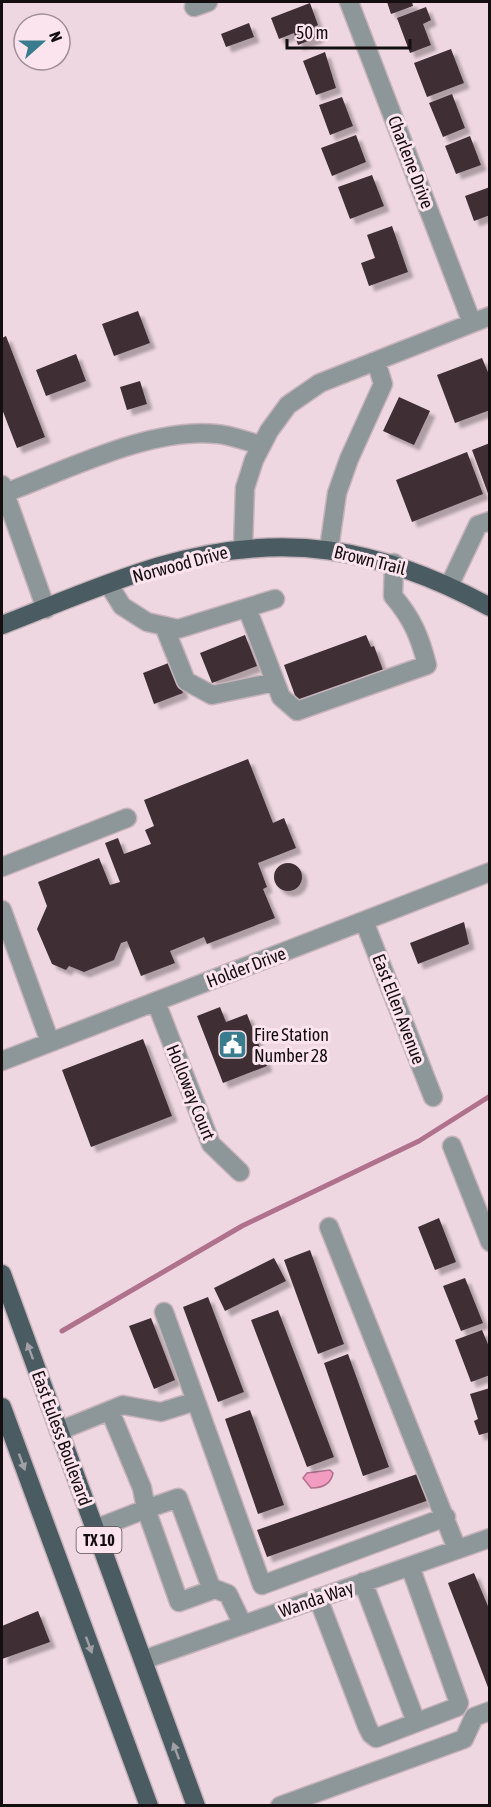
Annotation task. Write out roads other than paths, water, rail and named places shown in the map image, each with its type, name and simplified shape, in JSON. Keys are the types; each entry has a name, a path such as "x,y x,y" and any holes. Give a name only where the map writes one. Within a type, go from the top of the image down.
{"main road":[{"name":"Brown Trail","path":"243,548 285,546 329,549 394,563 489,606"},
{"name":"Norwood Drive","path":"2,625 159,566 243,548"},
{"name":"East Euless Boulevard","path":"2,1274 196,1806"},
{"name":"TX 10","path":"2,1407 149,1806"}],"street":[{"name":"Charlene Drive","path":"350,2 472,323"},
{"name":"Norwood Drive","path":"243,548 244,488 262,445 288,405 320,383 489,316"},
{"path":"329,549 337,493 349,459 383,384 376,361"},
{"path":"46,609 3,489 115,451 163,438 219,434 262,445"},
{"path":"449,586 478,525 489,521"},
{"path":"247,608 281,697 297,711 427,665 420,636 411,616 393,596 394,563"},
{"path":"109,585 122,606 147,622 178,629 275,599"},
{"path":"164,626 186,681 212,695 275,682"},
{"path":"2,867 127,818"},
{"name":"Holder Drive","path":"2,1061 489,872"},
{"path":"2,910 50,1042"},
{"name":"East Ellen Avenue","path":"364,921 433,1097"},
{"name":"Holloway Court","path":"156,1002 211,1144 240,1172"},
{"path":"452,1146 485,1216 489,1242"},
{"path":"329,1227 457,1549"},
{"path":"164,1312 262,1585 446,1517"},
{"path":"59,1431 123,1405 161,1412 196,1401"},
{"path":"110,1411 141,1488 146,1509 179,1602 212,1590 228,1594 243,1625"},
{"path":"95,1529 178,1498 212,1590"},
{"name":"Wanda Way","path":"143,1660 489,1538"},
{"path":"318,1598 371,1734 376,1738 457,1707 459,1703 410,1566"},
{"path":"363,1582 416,1722"},
{"path":"279,1806 464,1739 474,1717 489,1711"}],"waterway":[{"path":"62,1331 242,1226 419,1141 490,1096"}],"place":[{"name":"Fire Station Number 28","path":"233,1044"}]}
